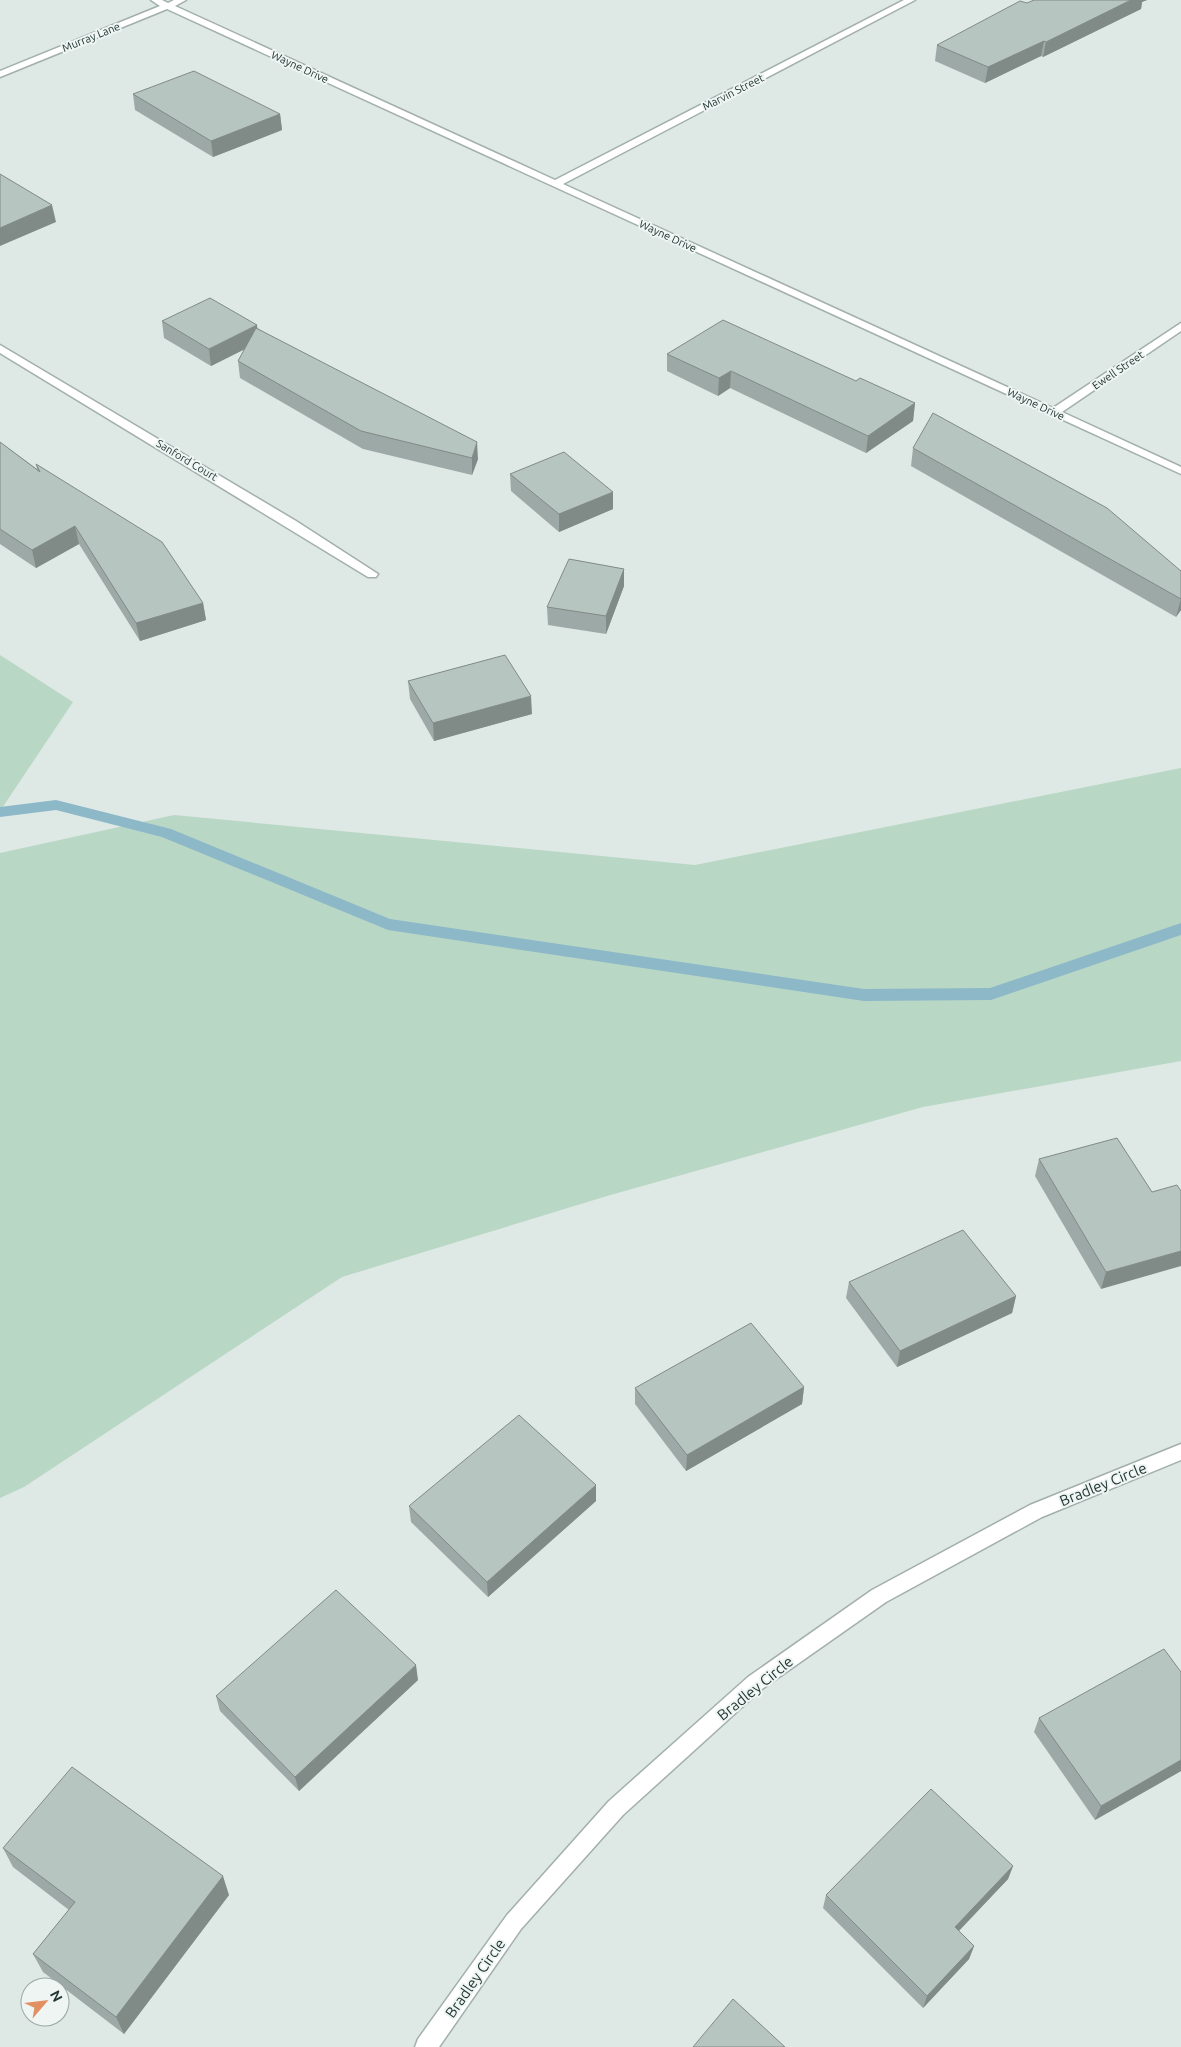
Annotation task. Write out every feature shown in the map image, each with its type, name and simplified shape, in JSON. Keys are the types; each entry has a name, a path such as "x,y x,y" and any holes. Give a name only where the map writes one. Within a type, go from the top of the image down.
{"street":[{"name":"Wayne Drive","path":"155,0 1181,471"},
{"name":"Murray Lane","path":"0,74 182,0"},
{"name":"Marvin Street","path":"554,184 911,0"},
{"name":"Ewell Street","path":"1054,413 1181,326"},
{"name":"Sanford Court","path":"0,348 372,574"},
{"name":"Bradley Circle","path":"426,2047 514,1922 616,1808 755,1683 879,1596 985,1538 1036,1511 1181,1452"}],"green space":[{"path":"0,655 73,702 0,811"},
{"path":"1181,768 1181,1061 923,1107 607,1196 342,1277 24,1487 0,1498 0,853 174,815 695,865"}],"building":[{"path":"1034,0 1131,0 1046,42 1044,41 988,67 937,45 1020,1 1027,3"},
{"path":"194,71 280,114 211,141 133,94"},
{"path":"0,174 52,205 0,228"},
{"path":"210,298 257,325 209,349 162,321"},
{"path":"723,320 856,381 860,378 915,403 868,436 731,371 719,378 667,354"},
{"path":"256,328 477,442 472,458 361,431 238,361"},
{"path":"933,413 1107,508 1181,571 1181,599 913,448"},
{"path":"0,442 40,472 36,464 162,542 203,603 136,623 75,526 32,550 0,529"},
{"path":"564,452 613,492 559,514 510,474"},
{"path":"569,559 624,569 606,616 547,607"},
{"path":"505,655 531,696 433,723 408,681"},
{"path":"1117,1138 1152,1192 1177,1185 1181,1191 1181,1251 1106,1272 1039,1159"},
{"path":"963,1230 1016,1296 900,1351 849,1282"},
{"path":"751,1323 804,1387 687,1455 635,1388"},
{"path":"519,1415 596,1485 487,1582 409,1506"},
{"path":"336,1590 416,1665 295,1777 216,1696"},
{"path":"1164,1649 1181,1672 1181,1760 1101,1806 1039,1718"},
{"path":"72,1767 223,1876 116,2017 70,1982 70,1977 63,1977 33,1954 75,1902 3,1848"},
{"path":"931,1789 1013,1866 955,1927 974,1946 927,1996 826,1895"},
{"path":"733,1999 785,2047 693,2047"}],"waterway":[{"path":"0,812 56,805 166,833 388,924 864,995 991,994 1181,929"}]}
